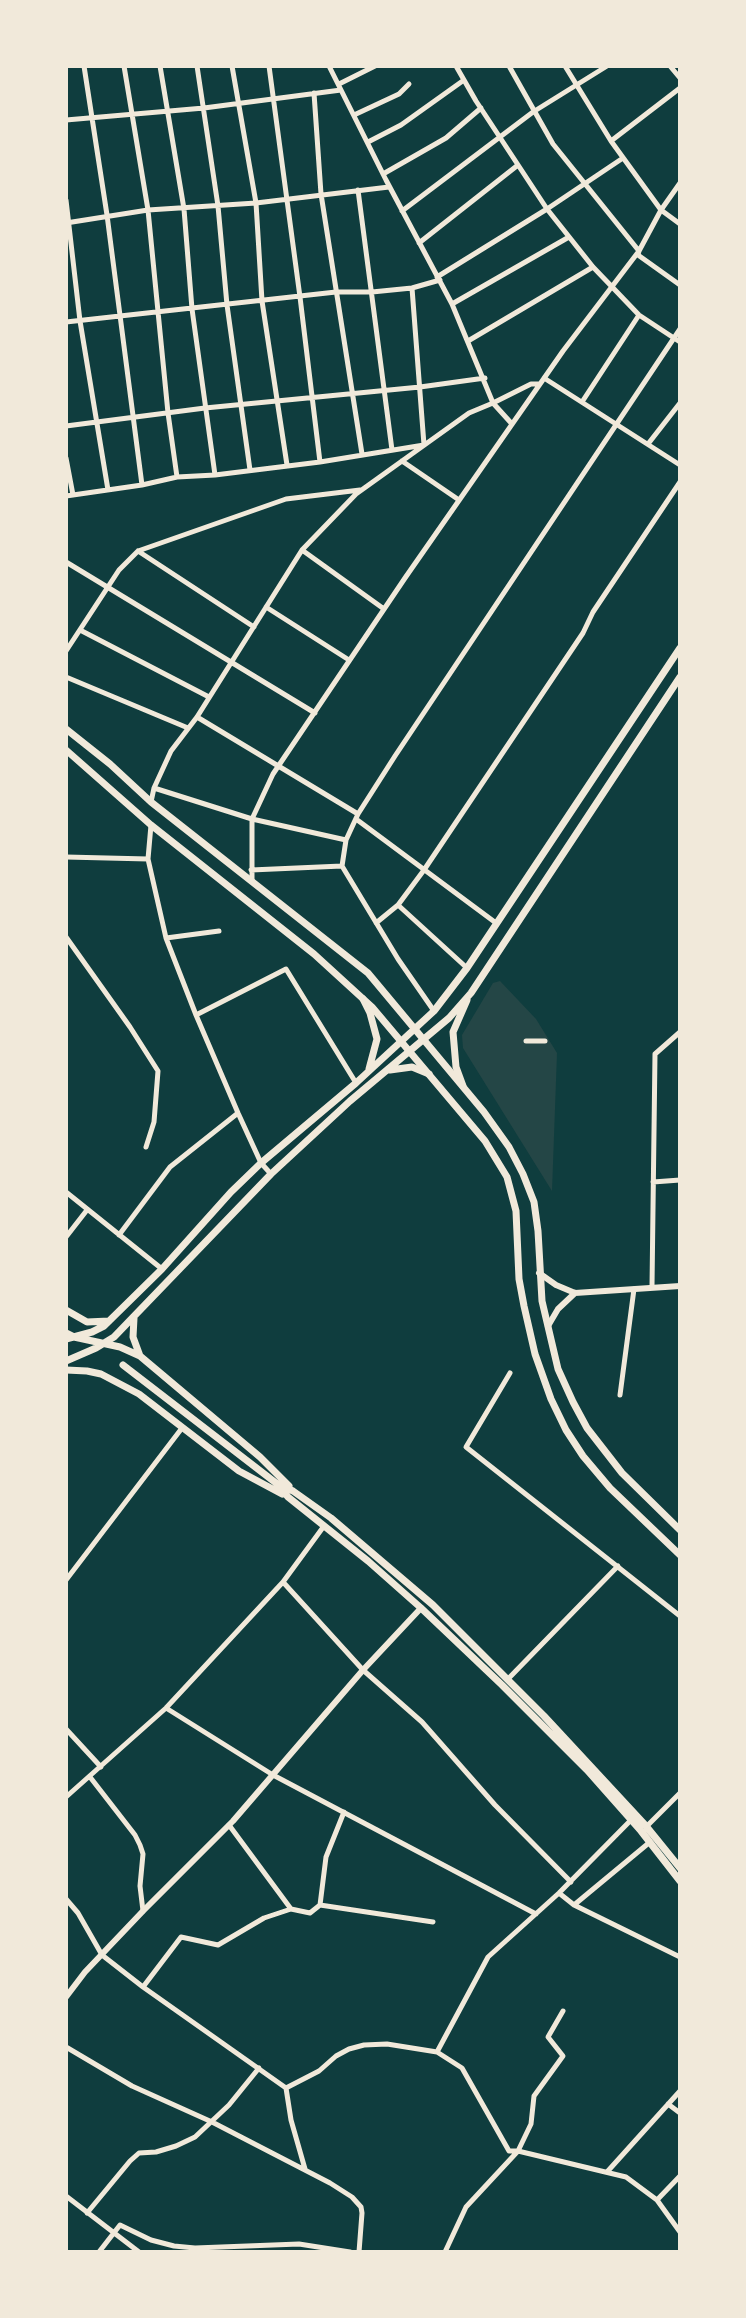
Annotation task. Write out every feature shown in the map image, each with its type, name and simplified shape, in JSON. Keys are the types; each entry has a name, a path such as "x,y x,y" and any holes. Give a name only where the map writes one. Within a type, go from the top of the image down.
{"main road":[{"path":"69,1337 92,1332 109,1321 261,1163 356,1083 434,1011 467,968 680,648"},
{"path":"68,1360 105,1342 134,1318 271,1174 350,1101 449,1018 471,993 679,680"},
{"path":"66,729 151,802 368,973 463,1086 509,1147 534,1202 542,1301 558,1369 587,1428 622,1473 680,1530"},
{"path":"66,750 151,825 270,917 363,999 485,1141 507,1177 516,1211 519,1279 535,1354 566,1430 610,1488 680,1555"},
{"path":"463,1086 456,1067 453,1032 471,993"},
{"path":"363,999 377,1039 368,1072"},
{"path":"388,1070 412,1067 429,1074"},
{"path":"66,1310 87,1322 109,1321"},
{"path":"134,1318 133,1337 140,1356"},
{"path":"69,1337 105,1342 140,1356 260,1457 291,1494 324,1526 421,1608 558,1740 631,1820 644,1829 650,1842 680,1881"},
{"path":"123,1365 276,1483 369,1549 433,1605 508,1679 680,1868"},
{"path":"66,1370 101,1374 139,1394 239,1471 291,1494"}],"street":[{"path":"84,66 142,485"},
{"path":"124,66 148,210 177,477"},
{"path":"160,66 184,209 192,309 215,475"},
{"path":"197,66 218,206 227,305 250,470"},
{"path":"232,66 256,203 262,301 287,465"},
{"path":"269,66 320,462"},
{"path":"329,66 452,304 493,403 512,424"},
{"path":"66,120 204,108 314,93 340,87 375,66"},
{"path":"456,66 547,209 593,267 639,315 680,342"},
{"path":"509,66 553,144 639,251 638,255 680,285"},
{"path":"565,66 623,158 661,210 680,224"},
{"path":"402,211 533,112 607,66"},
{"path":"670,66 680,78"},
{"path":"368,142 401,125 464,80"},
{"path":"354,115 399,94 409,84"},
{"path":"611,141 680,88"},
{"path":"314,93 321,194 362,454"},
{"path":"383,174 446,138 481,108"},
{"path":"66,322 336,292 412,288 438,278 623,158"},
{"path":"419,243 518,165"},
{"path":"252,881 252,819 278,767 539,384 639,251 680,183"},
{"path":"68,223 148,210 256,203 389,187"},
{"path":"358,190 392,450"},
{"path":"66,200 80,321 108,490"},
{"path":"452,304 569,237"},
{"path":"468,341 593,267"},
{"path":"412,288 424,445"},
{"path":"582,402 639,315"},
{"path":"434,1011 342,866 346,840 357,817 680,329"},
{"path":"66,426 485,378"},
{"path":"544,378 680,465"},
{"path":"151,802 171,751 197,717 302,550 362,489 469,413 531,384 539,384"},
{"path":"648,444 680,403"},
{"path":"66,458 70,496 177,477 320,462 424,445"},
{"path":"402,461 459,500"},
{"path":"376,923 398,905 424,870 680,482"},
{"path":"66,651 119,570 138,551 286,499 362,489"},
{"path":"302,550 384,609"},
{"path":"138,551 254,627"},
{"path":"66,562 315,713"},
{"path":"266,607 349,660"},
{"path":"80,630 209,697"},
{"path":"66,677 188,728"},
{"path":"197,717 357,817 496,923"},
{"path":"154,788 252,819 346,840"},
{"path":"151,825 148,859 166,938 238,1113 261,1163 271,1174"},
{"path":"66,857 148,859"},
{"path":"251,870 342,866"},
{"path":"398,905 467,968"},
{"path":"166,938 219,931"},
{"path":"66,937 158,1071 154,1122 146,1147"},
{"path":"196,1015 286,969 356,1083"},
{"path":"652,1286 655,1054 680,1032"},
{"path":"526,1041 545,1041"},
{"path":"119,1235 170,1167 238,1113"},
{"path":"653,1182 680,1180"},
{"path":"66,1192 162,1269"},
{"path":"66,1237 88,1209"},
{"path":"539,1273 575,1293 680,1286"},
{"path":"620,1395 634,1288"},
{"path":"548,1326 558,1309 575,1293"},
{"path":"510,1373 466,1447 680,1616"},
{"path":"66,1580 182,1428"},
{"path":"66,1797 166,1708 283,1582 324,1526"},
{"path":"508,1679 618,1566"},
{"path":"283,1582 363,1670 422,1722 495,1805 571,1882"},
{"path":"66,1997 143,1911 229,1825 421,1608"},
{"path":"166,1708 273,1775 536,1914"},
{"path":"66,1729 101,1767"},
{"path":"90,1777 140,1845 143,1854 140,1886 143,1911"},
{"path":"644,1829 680,1793"},
{"path":"143,1987 181,1937 218,1945 264,1918 291,1909 310,1913 320,1905 326,1857 344,1812"},
{"path":"437,2052 488,1957 571,1882 631,1820"},
{"path":"229,1825 291,1909"},
{"path":"574,1905 650,1842"},
{"path":"559,1893 574,1905 680,1957"},
{"path":"66,1899 78,1913 102,1955 286,2088 305,2170"},
{"path":"320,1905 433,1922"},
{"path":"445,2252 466,2207 518,2151 531,2124 534,2096 563,2056 548,2037 563,2011"},
{"path":"286,2088 319,2071 336,2056 364,2045 387,2044 437,2052 462,2068 509,2151 626,2177 657,2200 680,2232"},
{"path":"66,2047 132,2086 212,2122 330,2183 357,2201 362,2213 359,2252"},
{"path":"87,2213 139,2153 156,2152 185,2143 212,2122 259,2068"},
{"path":"607,2172 680,2091"},
{"path":"668,2104 680,2113"},
{"path":"657,2200 680,2176"},
{"path":"66,2196 139,2252"},
{"path":"99,2252 120,2225 151,2240 185,2247 299,2244 350,2252"}],"shaded area":[{"path":"500,981 536,1019 557,1053 552,1191 463,1048 462,1035 493,983"}]}
